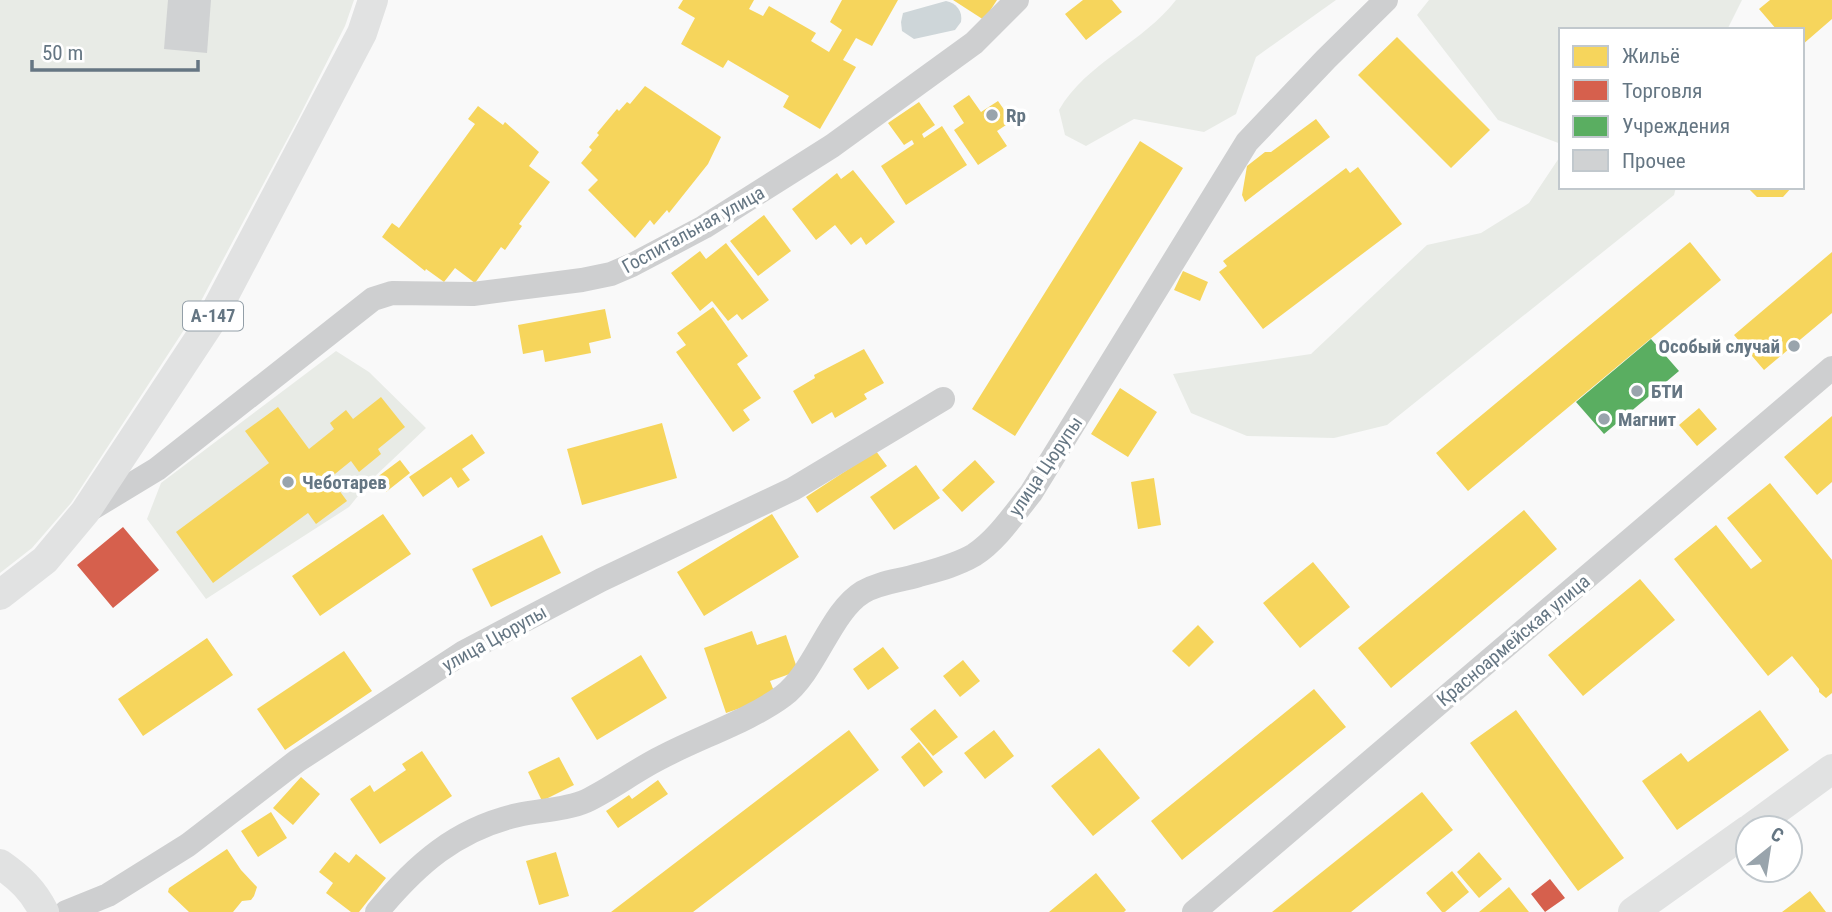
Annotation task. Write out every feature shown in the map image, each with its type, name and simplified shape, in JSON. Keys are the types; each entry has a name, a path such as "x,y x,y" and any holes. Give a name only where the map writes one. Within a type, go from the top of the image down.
{"main road":[{"name":"А-147","path":"0,595 45,560 85,512 209,324 362,33 373,0"},
{"path":"1770,814 1832,769"},
{"path":"1633,912 1734,840"},
{"path":"0,864 20,878 34,893 44,912"}],"street":[{"name":"Госпитальная улица","path":"85,512 157,469 373,299 392,292 486,293 611,274 705,227 832,146 974,43 1017,0"},
{"name":"улица Цюрупы","path":"377,912 405,879 436,852 467,832 517,815 585,801 662,757 769,705 794,686 845,610 860,593 877,585 950,566 973,555 992,539 1031,493 1247,142 1386,0"},
{"name":"Красноармейская улица","path":"1194,912 1832,368"},
{"name":"улица Цюрупы","path":"66,912 108,895 188,845 298,761 464,652 601,580 793,489 943,399"}],"shaded area":[{"path":"0,0 354,0 345,26 298,119 193,316 71,503 32,548 0,573"},
{"path":"1176,0 1336,0 1256,57 1236,114 1204,132 1134,119 1086,146 1065,135 1059,110 1071,93 1100,65 1148,29"},
{"path":"1429,0 1742,0 1728,28 1559,28 1559,143 1498,120 1417,15"},
{"path":"946,1 956,6 961,14 961,22 955,30 914,39 902,31 903,13"},
{"path":"1559,158 1559,189 1676,189 1674,195 1387,425 1334,438 1247,436 1191,413 1173,374 1311,354 1427,245 1481,233 1529,203"},
{"path":"336,351 369,372 426,428 371,480 349,507 206,599 147,519 161,483"}],"building: Жильё":[{"path":"683,0 754,0 749,9 763,16 769,6 816,33 811,41 829,52 842,30 830,22 842,0 898,0 872,46 856,38 843,60 856,67 820,129 783,107 789,96 728,60 723,68 681,44 695,18 678,8"},
{"path":"953,0 997,0 984,20"},
{"path":"1083,0 1112,0 1122,12 1086,40 1065,14"},
{"path":"1770,0 1832,0 1832,19 1804,43 1804,28 1775,28 1759,9"},
{"path":"1397,37 1490,130 1451,168 1358,75"},
{"path":"645,86 721,137 708,164 669,213 667,210 654,225 650,220 635,238 588,190 598,180 581,163 592,150 589,147 599,135 597,133 617,109 619,111 627,102 630,104"},
{"path":"969,95 981,112 998,101 1012,121 997,131 1007,146 978,165 954,130 964,123 953,106"},
{"path":"919,102 935,125 922,134 924,138 942,126 967,165 906,205 881,166 914,144 912,140 904,145 888,123"},
{"path":"478,106 503,125 505,122 539,152 529,166 550,182 519,224 522,226 505,250 501,247 475,283 455,268 444,282 426,269 425,271 382,237 392,223 399,228 475,124 468,119"},
{"path":"1316,119 1330,137 1245,202 1242,195 1247,166"},
{"path":"1140,141 1183,168 1015,436 972,409"},
{"path":"1358,167 1402,224 1263,329 1219,272 1227,266 1223,261 1346,168 1350,173"},
{"path":"853,170 895,222 866,245 861,237 851,245 835,225 816,240 792,209 837,173 841,179"},
{"path":"1749,189 1790,189 1783,197 1757,197"},
{"path":"764,215 791,251 758,276 730,241"},
{"path":"1690,242 1721,280 1468,491 1436,453"},
{"path":"726,243 769,300 742,320 737,314 728,321 712,301 700,311 671,273 700,251 706,259"},
{"path":"1832,252 1832,313 1764,370 1734,335"},
{"path":"1183,271 1208,282 1200,301 1174,290"},
{"path":"713,307 748,356 737,364 761,398 743,410 750,420 733,432 676,352 686,345 677,333"},
{"path":"605,309 611,338 589,343 591,353 545,362 543,350 523,354 518,325"},
{"path":"864,349 884,383 864,394 867,399 835,418 832,412 812,424 793,391 815,378 814,375"},
{"path":"1120,388 1157,412 1128,457 1091,434"},
{"name":"Чеботарев","path":"381,397 405,427 378,449 381,454 359,472 351,461 330,478 347,501 316,524 308,513 213,583 176,532 269,463 245,431 278,407 309,449 334,429 330,423 346,410 353,419"},
{"path":"1699,408 1717,429 1697,446 1679,425"},
{"path":"1832,416 1832,482 1817,495 1784,457"},
{"path":"662,423 677,478 582,505 567,449"},
{"path":"472,434 485,453 462,469 470,480 458,488 451,477 423,497 409,477"},
{"path":"876,451 887,466 817,513 806,497"},
{"path":"400,460 410,473 386,492 376,478"},
{"path":"975,460 995,482 962,512 942,490"},
{"path":"916,465 940,498 894,530 870,497"},
{"path":"1154,478 1161,525 1138,529 1131,482"},
{"path":"1770,483 1832,560 1832,693 1826,698 1792,656 1768,676 1674,559 1716,525 1751,569 1762,561 1727,518"},
{"path":"1524,510 1557,549 1391,688 1358,648"},
{"path":"383,514 411,554 320,616 292,576"},
{"path":"772,514 799,557 704,616 677,572"},
{"path":"542,535 561,573 491,607 472,569"},
{"path":"1313,562 1350,607 1300,648 1263,603"},
{"path":"1640,579 1675,620 1583,696 1548,655"},
{"path":"1198,625 1214,642 1189,667 1172,651"},
{"path":"752,631 757,645 786,635 798,671 770,681 776,696 726,713 704,648"},
{"path":"207,638 233,675 143,736 118,699"},
{"path":"883,647 899,668 868,690 853,669"},
{"path":"344,651 372,691 285,750 257,709"},
{"path":"641,655 667,698 597,740 571,698"},
{"path":"963,660 980,681 960,697 943,676"},
{"path":"1314,689 1346,727 1182,860 1151,821"},
{"path":"935,709 958,737 933,756 910,729"},
{"path":"1516,710 1624,858 1578,891 1470,743"},
{"path":"1760,710 1789,750 1677,830 1642,781 1681,753 1688,762"},
{"path":"849,730 879,770 693,912 611,912"},
{"path":"994,730 1014,756 985,779 964,753"},
{"path":"919,742 943,772 924,787 901,757"},
{"path":"1099,748 1140,798 1093,836 1051,786"},
{"path":"422,751 452,796 380,844 350,799 370,785 374,792 406,770 402,764"},
{"path":"559,757 574,785 542,801 528,772"},
{"path":"301,777 320,794 293,825 273,808"},
{"path":"658,780 668,794 618,828 606,811 629,795 632,799"},
{"path":"1422,792 1453,830 1351,912 1272,912"},
{"path":"271,812 287,838 258,857 241,831"},
{"path":"227,849 257,887 254,896 251,900 242,901 233,912 189,912 168,892 169,888"},
{"path":"335,852 349,863 356,854 386,878 359,912 351,912 326,893 333,883 319,872"},
{"path":"556,852 569,896 539,905 526,861"},
{"path":"1479,852 1502,879 1479,898 1457,872"},
{"path":"1452,871 1469,892 1442,912 1426,893"},
{"path":"1096,873 1126,910 1124,912 1049,912"},
{"path":"1509,887 1529,912 1479,912"},
{"path":"1810,891 1826,912 1782,912"}],"building: Торговля":[{"path":"123,527 159,570 113,608 77,565"},
{"path":"1550,879 1565,898 1545,912 1531,894"}],"building: Учреждения":[{"path":"1651,339 1679,371 1604,434 1576,402"}],"building: Прочее":[{"path":"168,0 211,0 207,53 164,49"}],"place":[{"name":"Rp","path":"992,115"},
{"name":"Особый случай","path":"1794,346"},
{"name":"БТИ","path":"1637,391"},
{"name":"Магнит","path":"1604,419"},
{"name":"Чеботарев","path":"288,482"}]}
